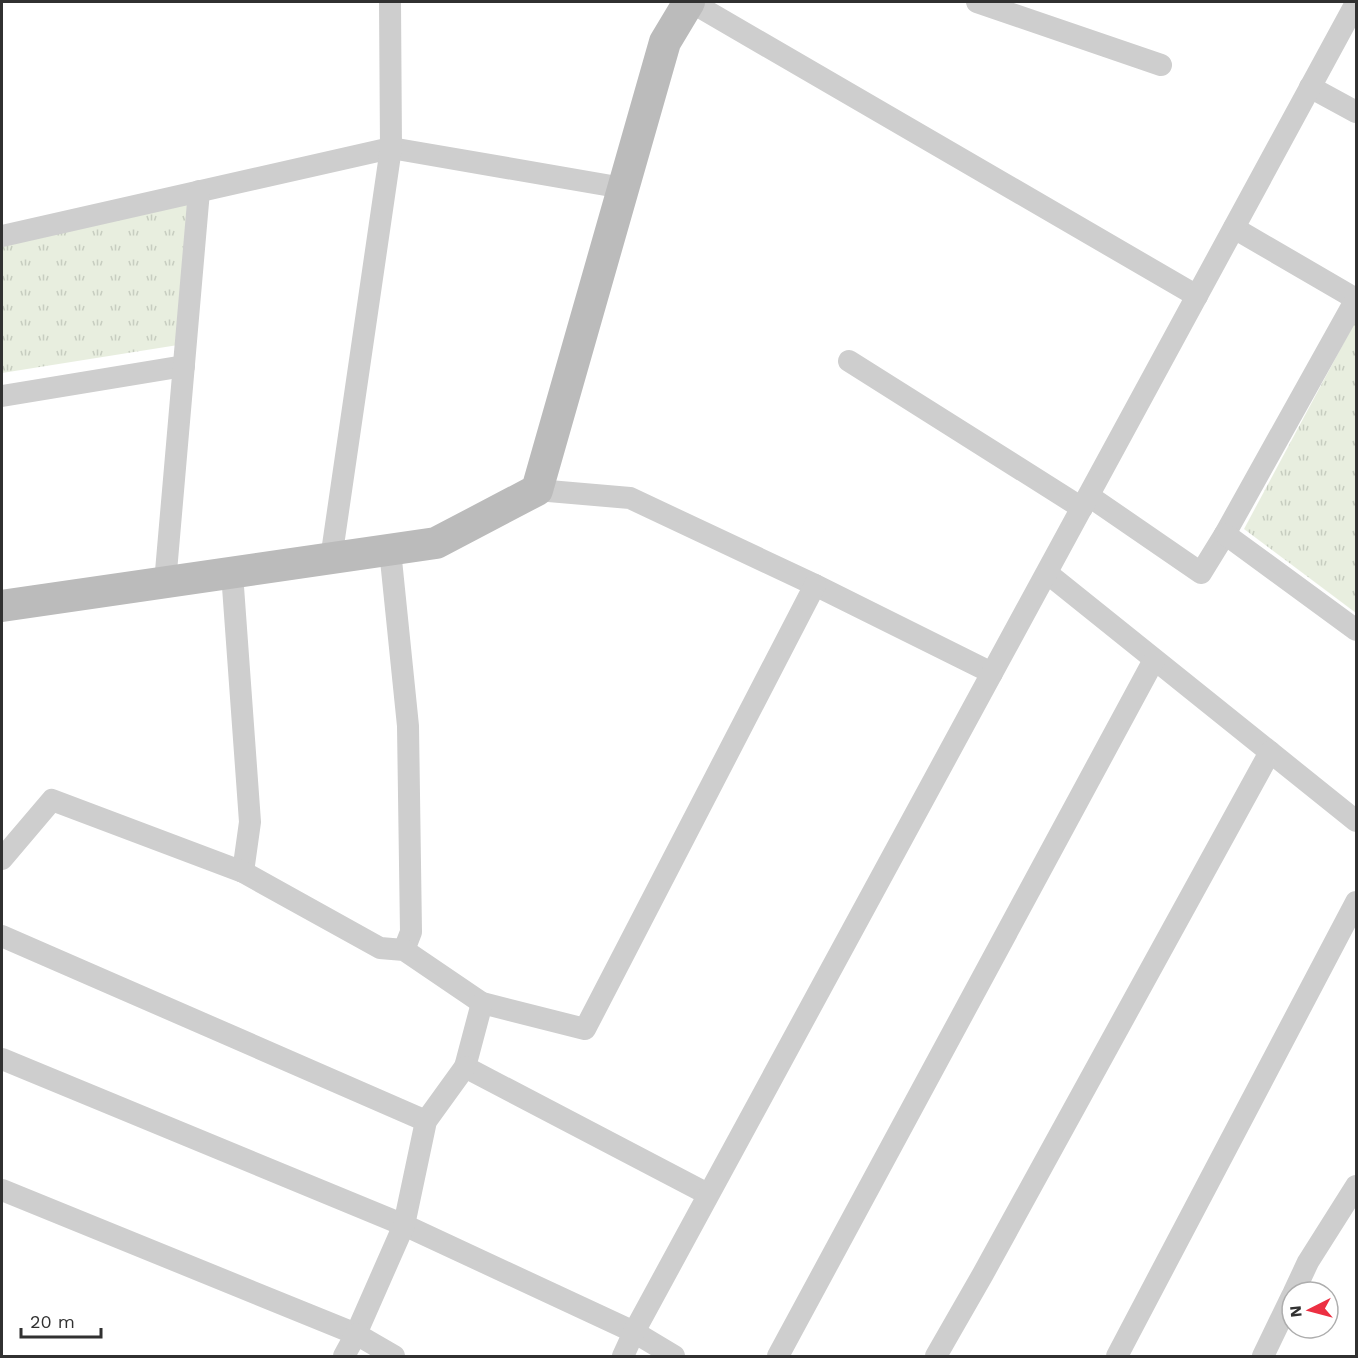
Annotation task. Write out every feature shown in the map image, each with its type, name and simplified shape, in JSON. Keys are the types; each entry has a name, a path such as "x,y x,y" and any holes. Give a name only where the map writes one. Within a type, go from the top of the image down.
{"street":[{"path":"331,559 391,148 390,2"},
{"path":"537,490 665,42 690,2 1197,296"},
{"path":"977,2 1161,65"},
{"path":"623,1356 1356,3"},
{"path":"1311,87 1356,112"},
{"path":"2,236 391,148 623,188"},
{"path":"165,583 199,191"},
{"path":"849,361 1201,573 1356,299 1234,228"},
{"path":"2,396 184,366"},
{"path":"2,606 436,543 537,490 630,498 815,585 992,674"},
{"path":"1225,534 1356,630"},
{"path":"390,550 408,726 411,932 404,950"},
{"path":"232,573 250,822 243,872"},
{"path":"1047,573 1356,821"},
{"path":"2,859 52,800 243,872 380,948 404,950 482,1003 585,1029 815,585"},
{"path":"777,1356 1154,660"},
{"path":"936,1356 1270,752"},
{"path":"1117,1356 1356,902"},
{"path":"2,936 426,1121"},
{"path":"344,1356 404,1225 426,1121 465,1067 482,1003"},
{"path":"2,1059 404,1225 634,1332 674,1356"},
{"path":"465,1067 700,1191"},
{"path":"1300,1280 1308,1262 1356,1186"},
{"path":"2,1190 356,1334 394,1356"},
{"path":"1263,1356 1280,1321"}],"green space":[{"path":"190,201 178,345 2,373 2,244"},
{"path":"1356,320 1356,613 1244,529"}]}
